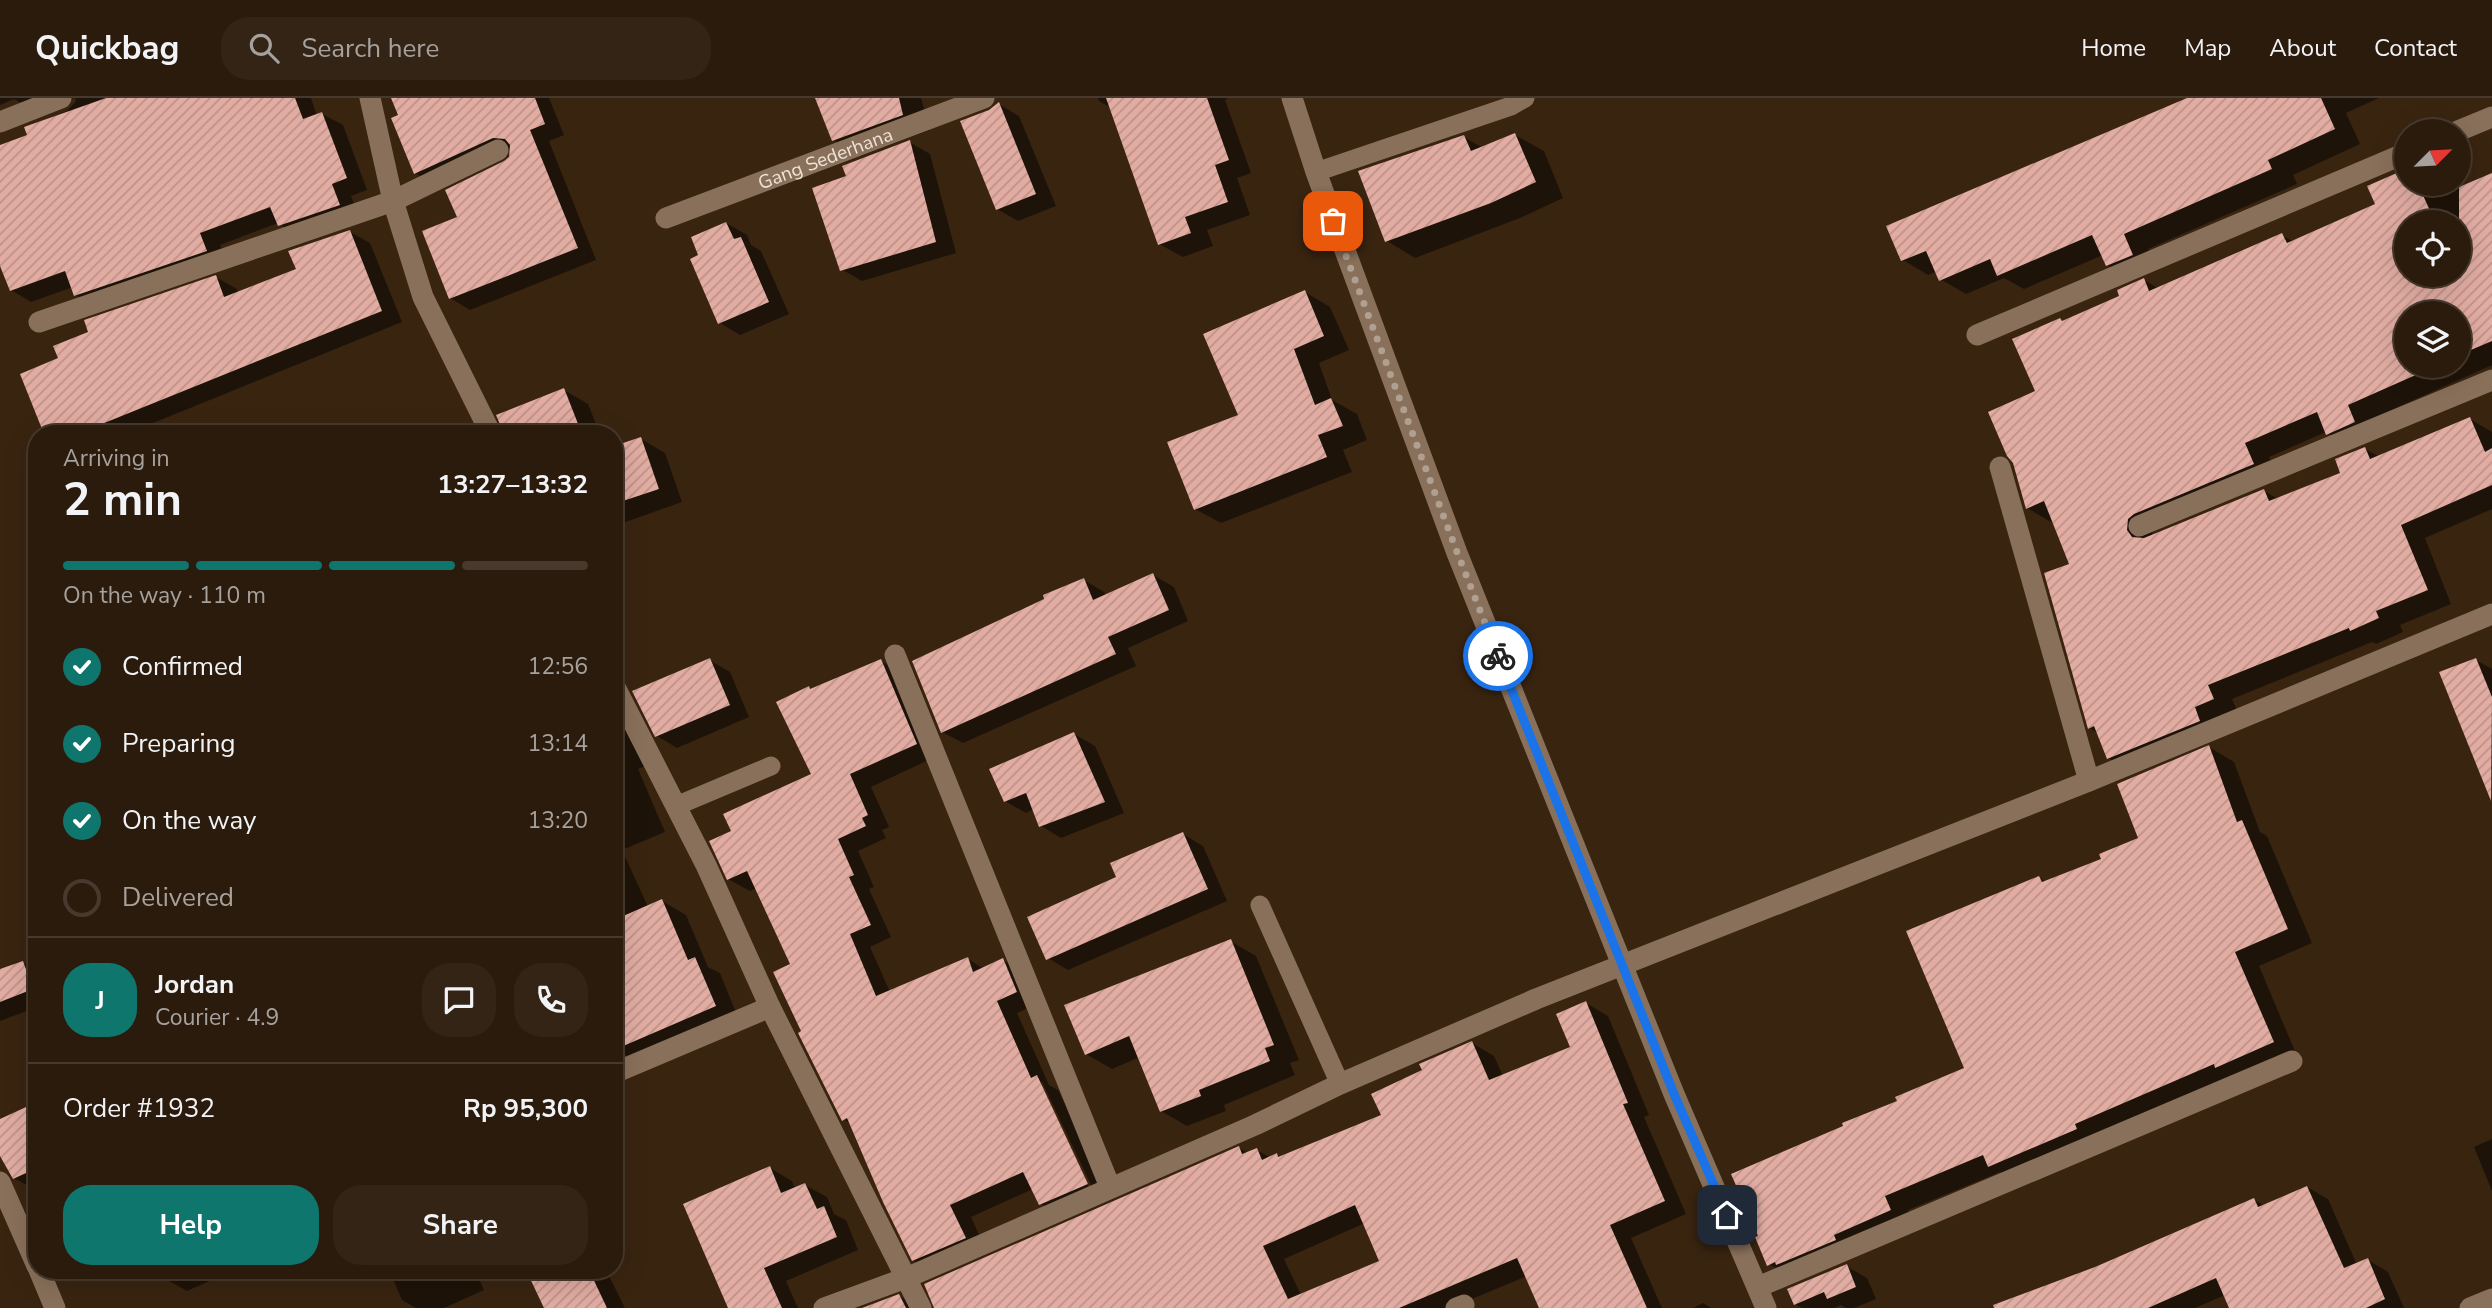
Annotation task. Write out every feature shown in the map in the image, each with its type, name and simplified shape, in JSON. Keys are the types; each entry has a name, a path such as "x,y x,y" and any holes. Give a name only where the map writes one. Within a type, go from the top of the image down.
{"street":[{"path":"0,122 61,98"},
{"path":"370,98 393,201 423,298 486,425"},
{"path":"1292,98 1316,172 1457,552 1674,1094 1766,1308"},
{"name":"Gang Sederhana","path":"666,218 973,100"},
{"path":"2471,126 2492,117"},
{"path":"39,322 393,201 498,150"},
{"path":"1977,335 2394,158"},
{"path":"2139,526 2492,380"},
{"path":"2000,467 2089,781"},
{"path":"824,1308 906,1278 1536,999 1623,967 2089,781 2492,614"},
{"path":"895,655 1110,1187"},
{"path":"623,703 706,865 770,1007 921,1308"},
{"path":"623,1069 770,1007"},
{"path":"1758,1287 2292,1061"},
{"path":"0,1182 28,1245"},
{"path":"43,1279 55,1308"},
{"path":"2470,1308 2492,1299"}],"lane":[{"path":"1316,172 1511,106 1525,98"},
{"path":"676,806 772,766"},
{"path":"1260,905 1340,1084"}],"building":[{"path":"106,98 295,98 303,119 322,112 347,178 332,184 340,205 278,226 270,207 200,233 207,251 74,296 65,271 10,291 0,266 0,145 27,135 24,127"},
{"path":"391,98 535,98 545,124 530,130 578,248 449,299 422,231 457,217 445,190 504,161 509,157 510,145 505,139 493,138 414,174 391,118 398,115"},
{"path":"815,98 899,98 903,115 832,141"},
{"path":"1106,98 1207,98 1229,160 1215,165 1228,202 1185,217 1191,233 1158,245"},
{"path":"2187,98 2321,98 2335,129 2268,160 2272,169 2124,234 2133,255 2106,266 2092,235 1997,276 1990,259 1939,281 1926,251 1901,261 1886,226"},
{"path":"999,102 1036,194 996,210 960,121 989,110"},
{"path":"1515,133 1536,182 1491,203 1385,242 1358,171 1464,135 1471,151"},
{"path":"910,140 936,242 840,271 812,188 846,176 842,166"},
{"path":"2492,173 2492,341 2471,350 2471,301 2394,301 2394,378 2409,378 2348,405 2355,422 2326,435 2317,412 2245,443 2254,464 2134,514 2128,519 2127,530 2132,537 2144,538 2264,489 2269,501 2340,473 2335,459 2365,447 2370,459 2470,417 2485,452 2492,448 2492,485 2401,525 2428,590 2376,611 2379,618 2350,631 2349,628 2208,685 2214,699 2195,707 2200,721 2107,759 2094,726 2088,729 2044,573 2069,564 2044,501 2026,509 2013,463 2007,456 1988,412 2035,391 2012,339 2119,296 2117,290 2144,278 2149,291 2282,233 2287,243 2375,204 2367,186 2394,174 2394,196 2423,196 2430,210 2394,210 2394,287 2471,287 2471,210 2459,210 2459,196 2471,196 2471,182"},
{"path":"726,222 734,239 741,237 769,302 718,324 690,259 698,255 691,237"},
{"path":"350,230 382,311 99,425 40,425 20,374 58,358 53,346 88,332 84,320 216,275 224,297 296,269 288,251"},
{"path":"1305,290 1324,336 1294,349 1315,405 1331,398 1343,426 1318,435 1327,457 1194,510 1167,442 1238,415 1203,334"},
{"path":"564,388 578,425 500,425 496,415"},
{"path":"641,437 659,489 623,501 623,443"},
{"path":"1153,573 1169,610 1108,637 1116,654 941,733 912,661 1044,599 1043,595 1084,578 1093,600"},
{"path":"710,658 730,705 655,737 632,691"},
{"path":"2476,658 2492,697 2491,801 2439,672"},
{"path":"881,659 917,744 850,774 868,815 862,818 866,826 838,839 854,875 849,877 871,925 850,934 876,996 968,957 973,972 1003,958 1017,992 997,1001 1031,1078 1037,1075 1088,1184 1039,1205 1023,1172 950,1205 966,1238 912,1261 847,1118 842,1121 798,1033 801,1031 773,972 790,964 747,871 727,880 709,841 731,831 723,814 811,774 776,702 809,686 810,689"},
{"path":"1074,732 1105,802 1039,827 1026,793 1004,802 989,769"},
{"path":"2209,745 2237,822 2242,820 2288,929 2235,952 2274,1042 2215,1068 2214,1064 2075,1124 2077,1129 1988,1167 1983,1155 1885,1196 1891,1210 1834,1235 1836,1240 1776,1265 1775,1262 1767,1266 1755,1237 1758,1236 1731,1174 1843,1126 1842,1123 1897,1101 1895,1097 1964,1068 1906,931 2039,876 2042,882 2101,859 2099,854 2138,838 2117,784"},
{"path":"1183,832 1208,889 1046,960 1027,917 1116,877 1110,863"},
{"path":"662,899 688,960 695,957 716,1006 623,1046 623,916"},
{"path":"1231,939 1274,1045 1265,1048 1270,1061 1199,1090 1201,1096 1160,1112 1129,1036 1085,1055 1064,1005"},
{"path":"23,961 28,975 28,991 0,1002 0,969"},
{"path":"1586,1001 1628,1103 1623,1104 1665,1201 1610,1225 1647,1308 1539,1308 1517,1258 1399,1308 934,1308 924,1284 1239,1146 1242,1154 1257,1148 1262,1160 1277,1153 1278,1157 1381,1115 1371,1094 1422,1070 1419,1064 1472,1041 1489,1080 1570,1047 1556,1014","holes":["1355,1205 1379,1261 1288,1299 1263,1246"]},
{"path":"28,1106 28,1172 13,1179 0,1156 0,1119"},
{"path":"770,1166 781,1193 805,1183 817,1209 824,1206 837,1237 764,1268 782,1308 728,1308 683,1204"},
{"path":"2307,1186 2344,1268 2368,1258 2385,1299 2366,1308 2229,1308 2216,1278 2148,1308 1994,1308 1993,1305 2095,1267 2254,1198 2258,1207"},
{"path":"1847,1264 1856,1287 1827,1299 1824,1292 1794,1305 1787,1289"},
{"path":"530,1279 593,1279 607,1308 544,1308"},
{"path":"899,1294 906,1308 862,1308"}],"way so far":[{"path":"1333,221 1498,656"}],"route":[{"path":"1498,656 1674,1094 1727,1215"}]}
